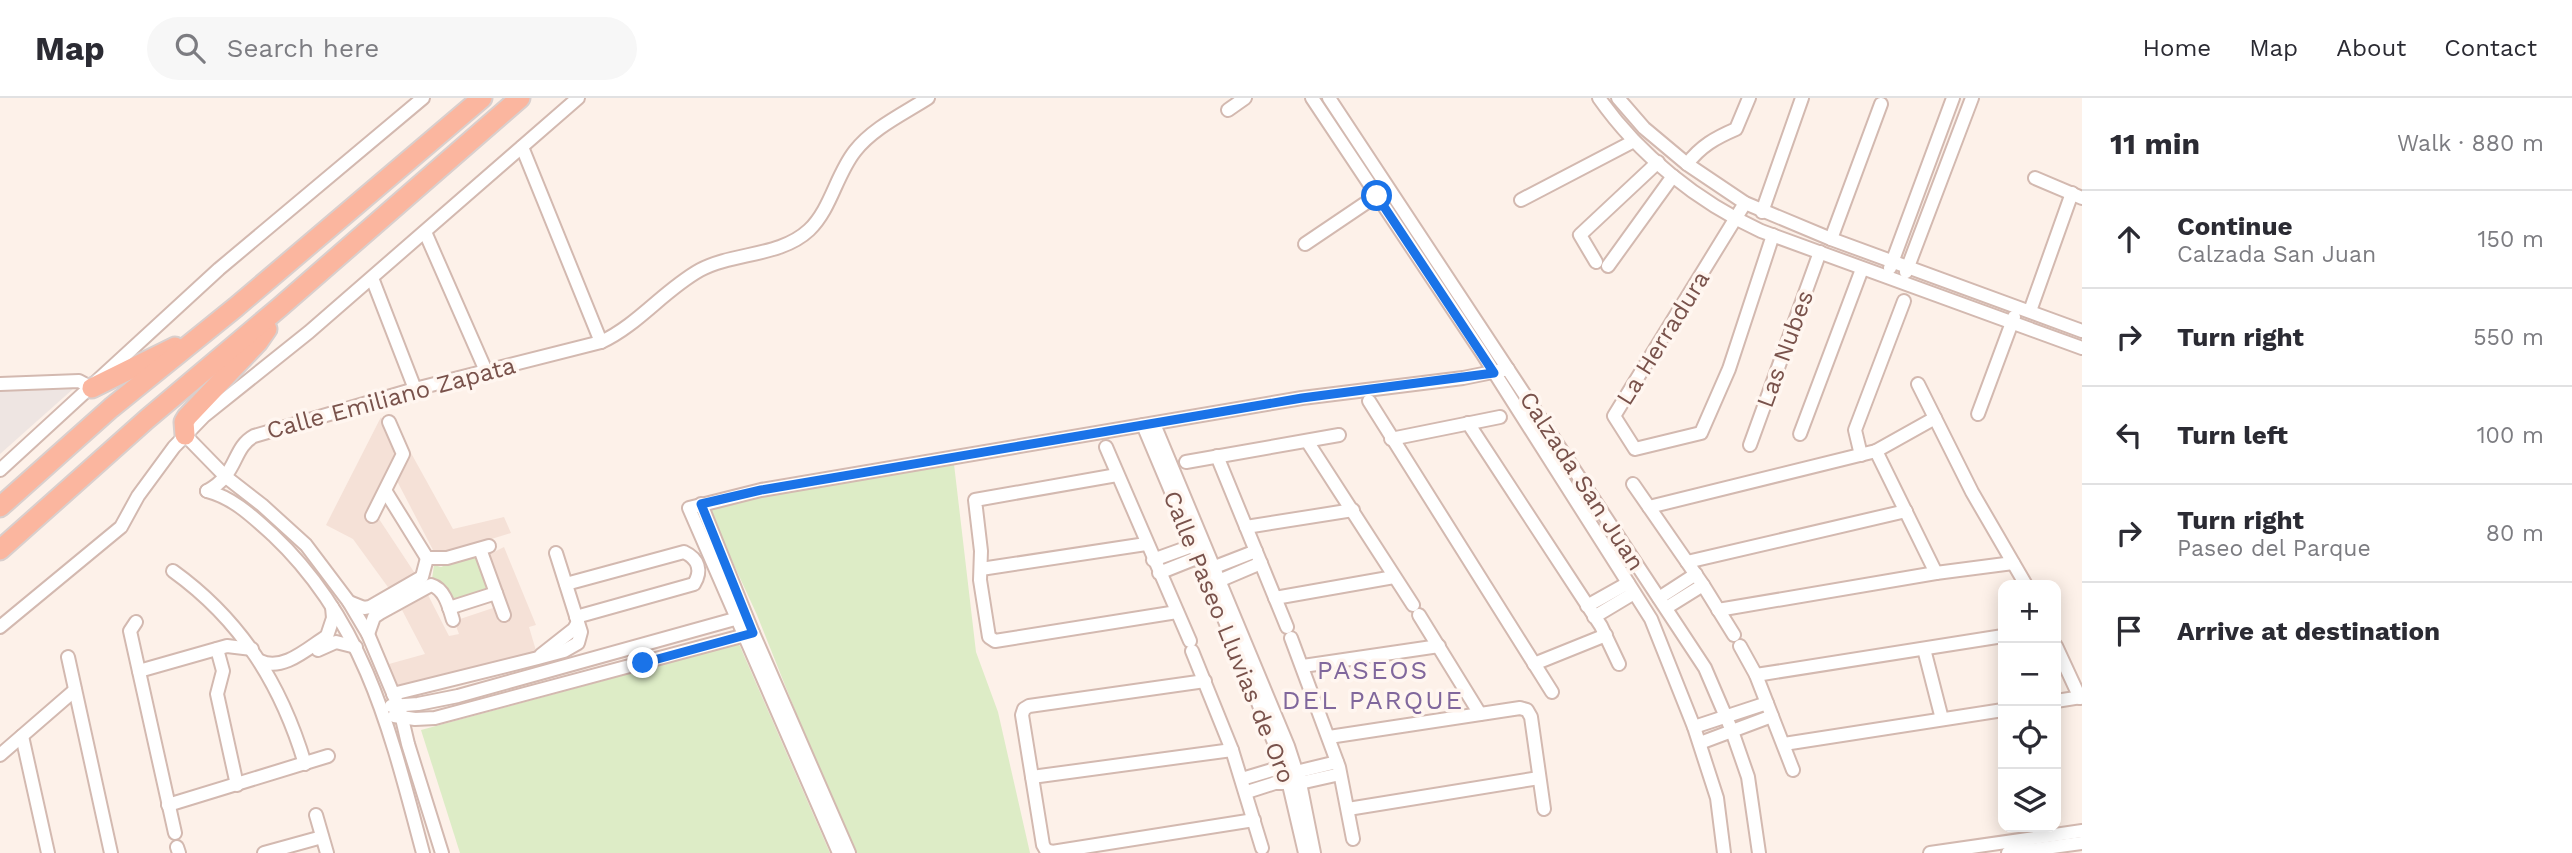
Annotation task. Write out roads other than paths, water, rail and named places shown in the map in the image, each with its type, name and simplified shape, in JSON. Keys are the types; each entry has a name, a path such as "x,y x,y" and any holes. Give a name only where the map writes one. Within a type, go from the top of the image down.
{"highway":[{"path":"0,507 111,408 208,331 482,98"},
{"path":"0,552 147,419 520,98"},
{"path":"185,435 184,422 187,417 258,342 280,307"},
{"path":"92,388 208,331"}],"street":[{"path":"0,470 219,269 424,98"},
{"path":"0,626 121,527 138,496 185,435 235,390 372,278 578,98"},
{"name":"Calle Emiliano Zapata","path":"237,504 227,497 207,491 219,485 226,477 244,442 254,436 415,388 601,342 617,335 684,280 702,269 784,246 800,238 823,211 854,152 879,130 928,98"},
{"path":"1228,110 1245,98"},
{"name":"Calzada San Juan","path":"1312,98 1494,373 1658,635 1695,727 1717,798 1724,853"},
{"name":"Calzada San Juan","path":"1329,98 1705,668 1732,731 1753,797 1759,853"},
{"path":"1599,98 1634,141 1673,176 1737,220 1863,269 2012,322 2081,340"},
{"path":"1618,98 1644,128 1692,168 1762,212 2030,311 2081,340"},
{"path":"1692,168 1696,152 1711,140 1736,129 1749,98"},
{"path":"1762,212 1802,98"},
{"path":"1887,276 1953,98"},
{"path":"1902,282 1972,98"},
{"path":"1831,239 1881,104"},
{"path":"1944,124 1960,130"},
{"path":"1521,200 1634,141"},
{"path":"522,147 601,342"},
{"path":"1658,162 1580,235 1602,264 1673,176"},
{"path":"2030,311 2077,196 2035,178"},
{"path":"1305,244 1388,188"},
{"name":"La Herradura","path":"1745,203 1614,416 1635,449 1701,433 1729,369 1773,235"},
{"path":"425,232 486,370"},
{"name":"Las Nubes","path":"1750,445 1820,252"},
{"path":"1800,434 1863,269"},
{"path":"372,278 415,388"},
{"path":"1861,455 1855,430 1904,301"},
{"path":"1978,414 2017,307"},
{"path":"839,853 695,506 775,488 1302,398 1508,369"},
{"path":"0,384 79,381 92,388"},
{"path":"1918,383 1972,492 2023,580"},
{"path":"1369,401 1552,692"},
{"path":"1391,439 1500,417"},
{"path":"1649,507 1875,451 1935,418"},
{"path":"372,516 403,453 388,422"},
{"path":"1468,423 1591,611 1619,664"},
{"name":"Calle Paseo Lluvias de Oro","path":"1148,424 1215,582 1262,680 1314,853"},
{"path":"185,435 226,477 282,522 312,553 349,602 368,634 398,705 442,853"},
{"path":"1186,463 1339,435"},
{"path":"1307,441 1480,714"},
{"path":"1106,447 1177,612 1232,750 1262,848"},
{"path":"1875,451 1936,573"},
{"path":"1217,456 1303,666 1329,737 1339,768 1353,839"},
{"path":"1117,475 975,500 981,551 980,580 989,637 995,641 1177,612"},
{"path":"1633,484 1700,580 1737,641 1756,675 1793,770"},
{"path":"386,492 427,558 426,581"},
{"path":"248,493 237,504 301,564 332,606 356,647 382,711 423,853"},
{"path":"1584,514 1597,505"},
{"path":"1246,527 1353,510"},
{"path":"1687,562 1906,511"},
{"path":"981,569 1146,544"},
{"path":"427,558 447,558 485,548 504,615"},
{"path":"1153,560 1201,549"},
{"path":"1159,573 1201,549"},
{"path":"566,584 684,552 695,558 698,564 699,571 694,584 577,619"},
{"path":"301,564 312,553"},
{"path":"382,711 564,651 578,643 581,632 556,553"},
{"path":"1210,569 1258,557"},
{"path":"1215,582 1258,557"},
{"path":"1718,610 1936,573 2013,563"},
{"path":"173,571 199,591 252,649 278,692 305,764"},
{"path":"1275,598 1394,578"},
{"path":"1663,603 1700,580"},
{"path":"426,581 443,593 451,614 496,593"},
{"path":"349,602 370,607 426,581"},
{"path":"368,634 374,617 426,581"},
{"path":"1591,611 1631,588"},
{"path":"260,661 271,666 281,664 327,636 333,618 332,606"},
{"path":"398,705 458,696 741,617"},
{"path":"229,621 230,633 219,648 223,671 217,694 237,785"},
{"path":"136,622 130,631 175,833"},
{"path":"1658,635 1678,625"},
{"path":"398,705 415,719 435,718 748,635"},
{"path":"748,635 849,853"},
{"path":"1534,664 1606,635"},
{"path":"1756,675 1998,637"},
{"path":"278,692 279,675 303,658 331,643 356,647"},
{"path":"139,671 233,645 252,649"},
{"path":"1303,666 1439,646"},
{"path":"1924,649 1942,719"},
{"path":"2061,656 2081,697 2061,700"},
{"path":"68,657 111,853"},
{"path":"570,666 575,681"},
{"path":"1205,681 1029,706 1024,709 1022,715 1043,845 1046,850 1052,852 1254,820"},
{"path":"0,755 75,690"},
{"path":"1695,727 1767,703"},
{"path":"1329,737 1520,708 1527,710 1531,717 1544,809"},
{"path":"1784,744 1998,710"},
{"path":"1700,743 1772,716"},
{"path":"22,737 48,853"},
{"path":"1032,778 1232,750"},
{"path":"168,804 328,756"},
{"path":"1247,792 1293,777 1339,768"},
{"path":"1242,779 1272,771 1293,777"},
{"name":"Calle Paseo Lluvias de Oro","path":"1293,777 1305,853"},
{"path":"1348,810 1539,778"},
{"path":"316,815 327,853"},
{"path":"1930,853 2082,831"},
{"path":"265,853 323,837"},
{"path":"2008,853 2082,843"}],"district":[{"name":"PASEOS DEL PARQUE","path":"1373,685"}]}
